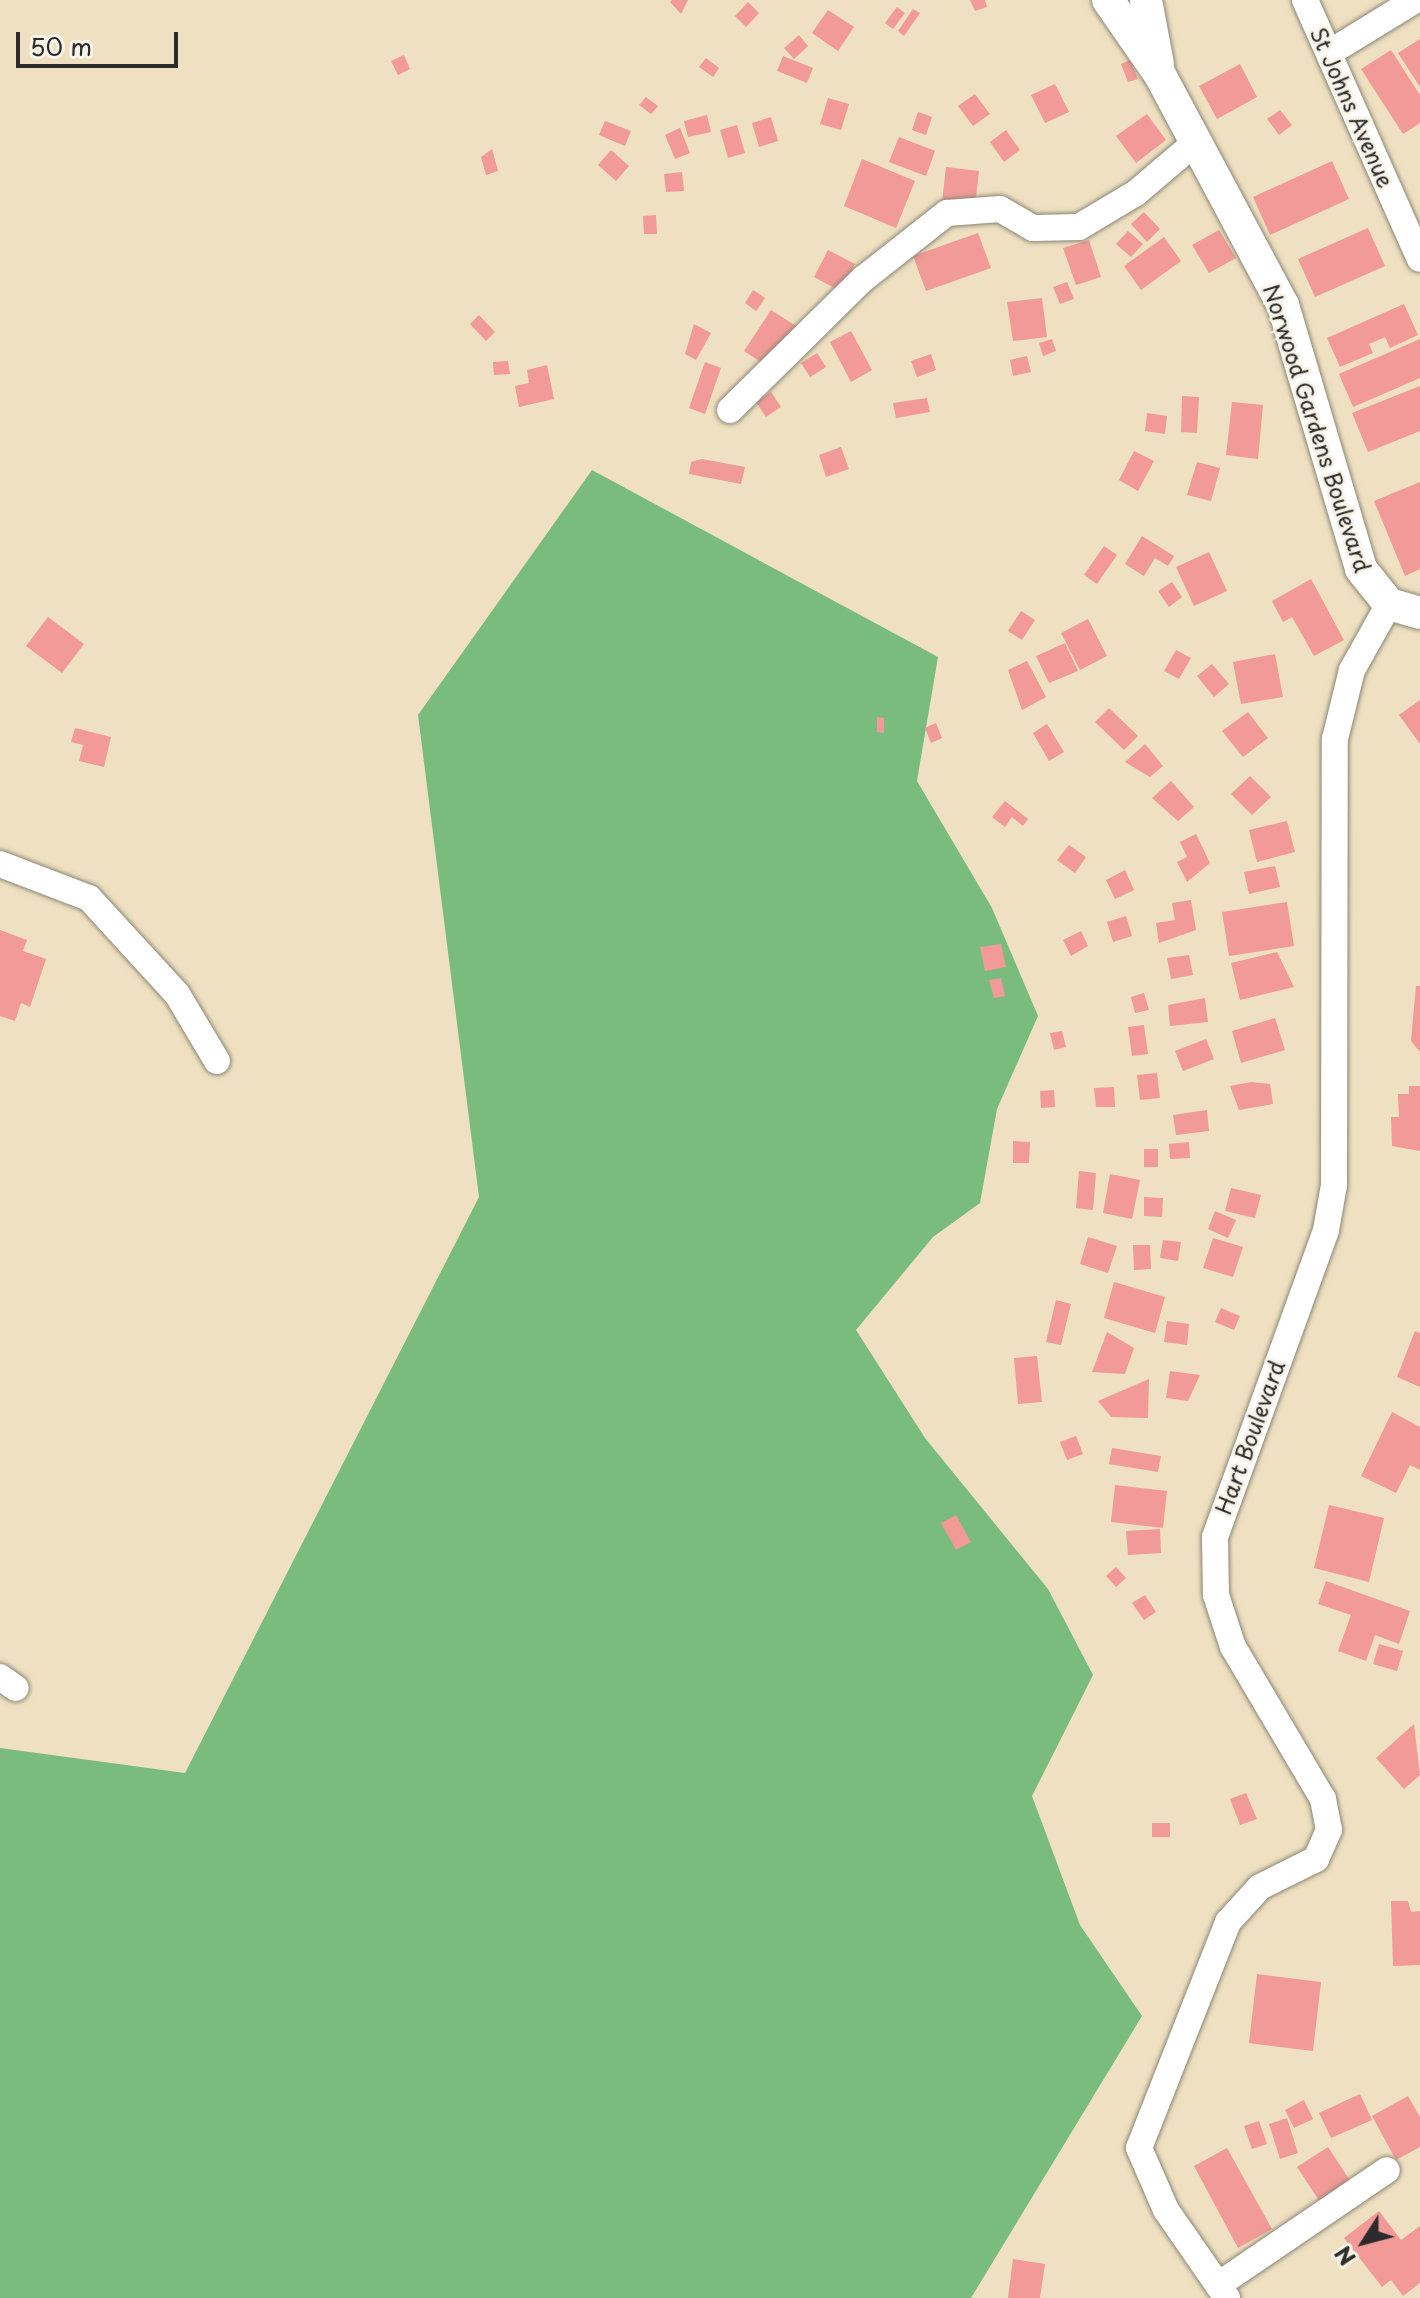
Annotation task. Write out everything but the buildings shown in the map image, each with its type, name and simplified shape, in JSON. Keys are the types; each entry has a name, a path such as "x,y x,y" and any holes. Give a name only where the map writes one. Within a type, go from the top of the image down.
{"street":[{"name":"Norwood Gardens Boulevard","path":"1108,0 1160,75 1283,305 1361,569 1389,604"},
{"path":"1146,0 1160,75"},
{"name":"St Johns Avenue","path":"1305,0 1418,250"},
{"path":"1329,53 1415,0"},
{"path":"730,410 863,279 947,213 1000,209 1033,228 1079,227 1136,193 1196,142"},
{"path":"1389,604 1420,613"},
{"name":"Hart Boulevard","path":"1223,2292 1166,2210 1139,2148 1228,1922 1260,1887 1316,1859 1329,1830 1323,1799 1233,1647 1216,1595 1215,1537 1326,1230 1334,1185 1335,739 1352,670 1389,604"},
{"path":"0,864 89,898 177,994 217,1061"},
{"path":"1223,2292 1387,2170"}],"green space":[{"path":"592,470 938,657 917,781 992,908 1038,1016 997,1109 980,1203 933,1237 856,1330 925,1438 1048,1589 1093,1675 1032,1796 1080,1925 1142,2016 971,2298 0,2298 0,1748 185,1773 479,1197 418,715"}]}
